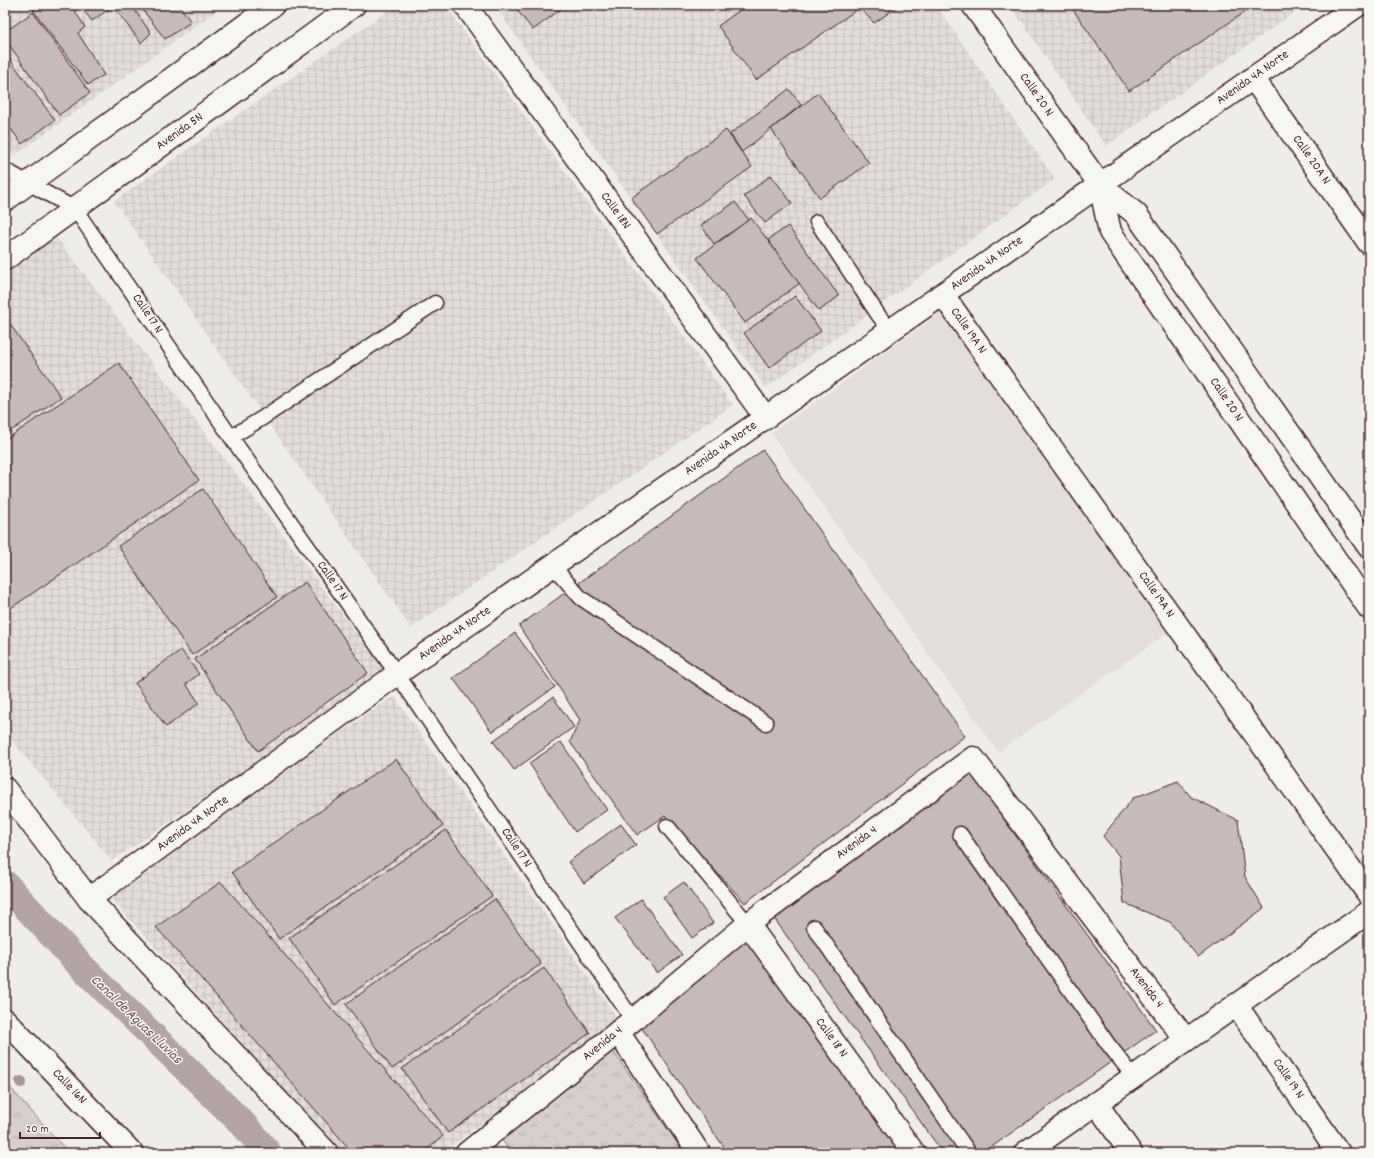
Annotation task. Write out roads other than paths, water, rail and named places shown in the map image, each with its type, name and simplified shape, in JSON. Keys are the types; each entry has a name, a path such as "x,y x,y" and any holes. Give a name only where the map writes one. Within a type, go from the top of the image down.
{"street":[{"path":"5,200 273,5"},
{"name":"Avenida 5N","path":"5,259 354,5"},
{"name":"Calle 18N","path":"464,5 766,418"},
{"name":"Calle 20 N","path":"973,5 1100,185 1136,214 1369,547"},
{"name":"Avenida 4A Norte","path":"89,899 397,674 1358,5"},
{"name":"Calle 20A N","path":"1253,78 1369,242"},
{"name":"Calle 20 N","path":"1100,185 1110,232 1369,608"},
{"name":"Calle 19A N","path":"943,295 1369,895"},
{"name":"Avenida 4","path":"478,1150 748,924 973,758 1186,1040"},
{"path":"5,789 89,899 327,1153"},
{"path":"1025,1153 1369,912"},
{"name":"Calle 18 N","path":"748,924 914,1153"},
{"name":"Calle 19 N","path":"1236,1005 1339,1153"},
{"name":"Calle 16N","path":"5,1020 132,1153"},
{"name":"Calle 17 N","path":"625,1026 699,1153"},
{"path":"1096,1103 1131,1153"}],"lane":[{"name":"Calle 17 N","path":"5,170 75,209 397,674 625,1026"},
{"path":"817,222 879,316 891,331"},
{"path":"231,436 261,419 435,303"},
{"path":"552,566 581,598 766,724"},
{"path":"667,826 748,924"},
{"path":"960,834 1108,1044 1134,1077"},
{"path":"814,926 969,1153"}],"waterway":[{"name":"Canal de Aguas Lluvias","path":"5,884 82,967 244,1125 268,1153"}]}
